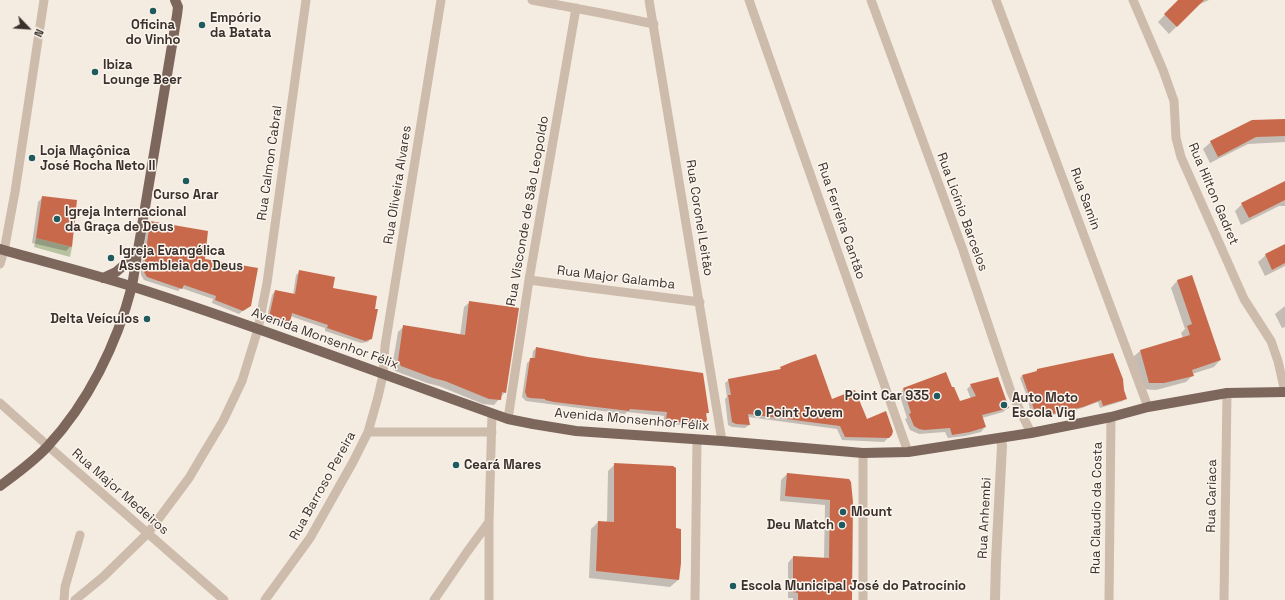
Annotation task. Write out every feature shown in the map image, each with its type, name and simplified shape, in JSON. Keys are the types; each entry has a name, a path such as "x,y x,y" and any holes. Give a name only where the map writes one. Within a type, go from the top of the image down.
{"main road":[{"path":"0,486 48,446 76,411 101,368 124,314 132,286 138,253 177,15 177,1"},
{"name":"Avenida Monsenhor Félix","path":"2,250 132,286 258,329 492,413 533,424 576,431 722,441 862,454 908,452 1031,433 1111,417 1148,407 1227,393 1285,392"},
{"path":"103,278 116,272 138,253"},
{"path":"138,253 134,284 154,290 159,295"}],"street":[{"path":"0,264 16,185 44,0"},
{"name":"Rua Calmon Cabral","path":"75,600 122,560 148,533 189,478 223,421 242,381 258,329 266,283 306,0"},
{"name":"Rua Oliveira Alvares","path":"383,375 386,346 441,0"},
{"path":"532,0 654,24"},
{"name":"Rua Coronel Leitão","path":"650,0 722,441"},
{"name":"Rua Ferreira Cantão","path":"749,0 908,452"},
{"name":"Rua Licínio Barcelos","path":"871,0 963,250 1011,392 1031,433"},
{"name":"Rua Samin","path":"996,0 1148,407"},
{"name":"Rua Hilton Gadret","path":"1133,0 1174,101 1176,138 1181,157 1244,299 1271,341 1278,361 1285,392"},
{"name":"Rua Visconde de São Leopoldo","path":"508,418 529,280 576,8"},
{"name":"Rua Major Galamba","path":"529,280 700,302"},
{"name":"Rua Barroso Pereira","path":"265,600 310,538 353,462 368,432 383,375"},
{"name":"Rua Cariaca","path":"1224,600 1227,393"},
{"name":"Rua Major Medeiros","path":"0,403 224,600"},
{"path":"489,600 489,522 492,413"},
{"name":"Rua Claudio da Costa","path":"1109,600 1111,417"},
{"path":"368,432 492,432"},
{"name":"Rua Anhembi","path":"995,600 1002,446 1001,438"},
{"path":"696,600 697,440"},
{"path":"862,454 863,600"},
{"path":"434,600 466,552 489,522"},
{"path":"64,600 80,535"}],"green space":[{"path":"36,238 72,247 70,257 34,247"}],"building":[{"path":"1178,0 1204,0 1177,27 1164,14"},
{"path":"1285,119 1285,136 1256,137 1218,157 1210,141 1252,120"},
{"path":"1285,181 1285,200 1249,218 1241,203"},
{"name":"Igreja Internacional da Graça de Deus","path":"42,196 77,200 72,247 36,238"},
{"path":"150,221 208,231 205,259 258,268 251,306 243,311 215,300 216,296 184,285 182,289 147,277 144,272 144,267"},
{"path":"1285,244 1285,263 1272,270 1265,254"},
{"path":"299,270 335,277 333,288 377,296 375,309 378,309 372,339 365,341 327,328 328,325 292,313 290,323 270,316 275,290 295,294"},
{"path":"1192,275 1221,360 1192,370 1194,376 1164,383 1149,383 1140,350 1190,335 1187,326 1192,324 1177,280"},
{"path":"469,301 519,308 506,393 502,392 501,400 489,399 445,381 401,366 398,361 403,325 465,335"},
{"path":"536,347 588,357 703,373 709,413 706,413 707,420 704,424 677,422 666,420 667,412 630,409 629,411 554,402 545,399 527,397 525,392 530,358 535,358"},
{"path":"1113,353 1123,379 1127,399 1103,406 1101,400 1083,407 1043,416 1035,412 1022,375 1037,371 1037,369"},
{"path":"816,354 832,399 855,390 867,419 886,411 893,431 889,438 845,437 840,426 748,414 750,425 736,424 732,422 728,395 731,395 728,379 781,369 780,367"},
{"path":"946,372 960,401 976,396 970,384 998,377 1009,408 982,415 986,427 970,432 952,435 950,428 919,429 914,426 909,414 911,413 903,388"},
{"path":"614,463 673,466 676,468 676,528 681,529 681,563 679,580 596,571 598,521 614,522"},
{"path":"787,473 849,479 851,482 853,502 852,600 798,600 798,593 793,592 793,556 829,558 830,500 785,496"}],"place":[{"name":"Oficina do Vinho","path":"153,11"},
{"name":"Empório da Batata","path":"202,25"},
{"name":"Ibiza Lounge Beer","path":"95,72"},
{"name":"Loja Maçônica José Rocha Neto II","path":"32,158"},
{"name":"Curso Arar","path":"186,181"},
{"name":"Igreja Internacional da Graça de Deus","path":"57,219"},
{"name":"Igreja Evangélica Assembleia de Deus","path":"111,258"},
{"name":"Delta Veículos","path":"147,319"},
{"name":"Point Car 935","path":"937,396"},
{"name":"Auto Moto Escola Vig","path":"1004,405"},
{"name":"Point Jovem","path":"758,413"},
{"name":"Ceará Mares","path":"456,465"},
{"name":"Mount","path":"843,512"},
{"name":"Deu Match","path":"842,525"},
{"name":"Escola Municipal José do Patrocínio","path":"733,586"}]}
